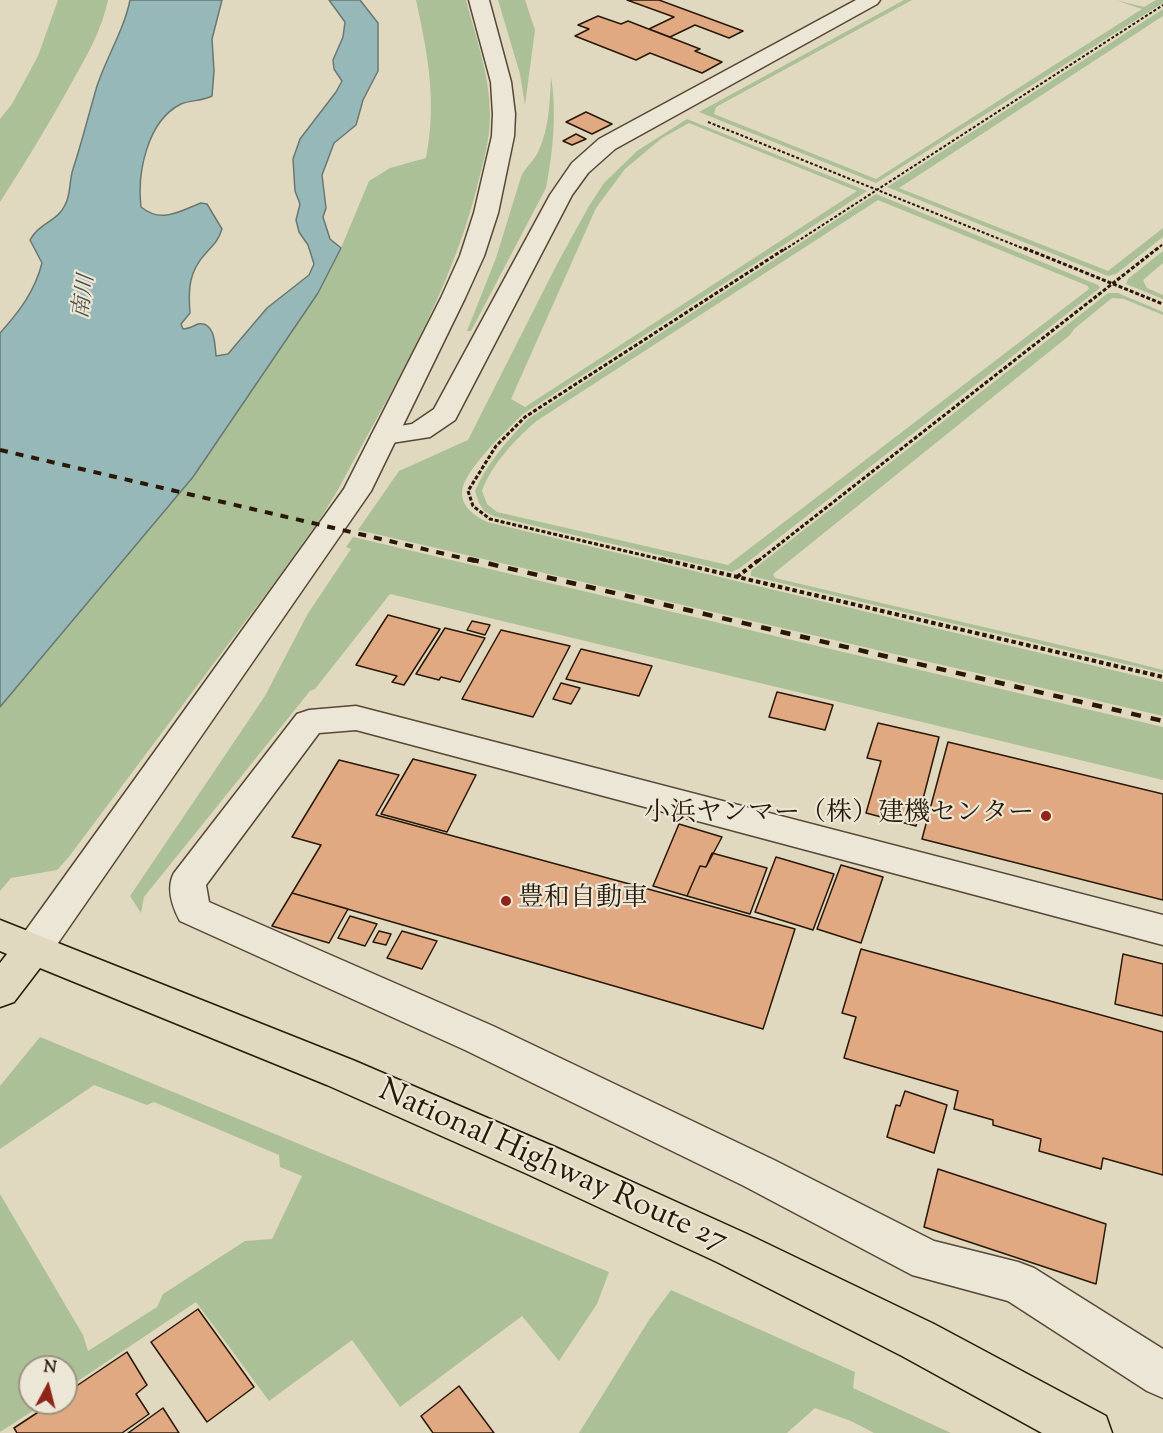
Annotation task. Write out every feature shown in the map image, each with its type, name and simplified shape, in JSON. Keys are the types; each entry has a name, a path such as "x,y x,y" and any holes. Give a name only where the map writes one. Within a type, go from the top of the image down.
{"highway":[{"path":"0,991 17,942"},
{"name":"National Highway Route 27","path":"17,942 341,1073 562,1170 732,1248 918,1340 1089,1433"}],"street":[{"path":"17,942 333,528 357,491 385,436 472,256 486,213 503,136 504,114 501,82 479,0"},
{"path":"385,436 420,431 445,414 561,195 580,168 607,144 870,0"},
{"path":"1163,930 356,718 309,722 187,883 193,911 489,1044 759,1173 927,1260 1018,1283 1163,1375"}],"path":[{"path":"1163,5 525,417 496,446 468,492 473,506 489,519 1163,677"},
{"path":"671,107 1163,304"},
{"path":"737,577 1163,244"}],"green space":[{"path":"58,0 108,0 98,33 82,64 0,202 0,119 12,104 38,56"},
{"path":"416,0 466,0 482,57 488,86 490,115 486,151 477,187 451,266 435,304 339,488 274,583 68,858 57,870 11,878 0,891 0,707 193,477 318,293 341,248 369,181 390,168 426,158 431,117 430,79"},
{"path":"498,0 525,0 535,30 525,105 520,74"},
{"path":"904,0 912,0 716,107 714,114 876,179 1142,9 1115,0 1144,7 1156,0 1163,0 1163,3 876,183 699,112"},
{"path":"1163,9 1163,16 899,188 1108,271 1163,228 1163,237 1116,274 1108,276 887,187"},
{"path":"551,76 554,104 553,132 546,188 471,331 467,331 496,258 521,177 537,154 545,133"},
{"path":"687,119 867,191 523,414 478,461 471,472 462,491 466,506 487,522 1163,682 1163,716 358,530 399,471 468,440 589,206 604,183 637,151","holes":["689,123 857,191 525,407 511,399 596,208 625,169 662,138"]},
{"path":"876,194 1098,285 1100,288 732,572 493,516 484,511 475,491 485,471 498,453 528,419","holes":["878,200 1088,286 1089,289 728,565 497,512 487,504 482,491 505,452 538,420"]},
{"path":"1163,251 1163,263 1143,280 1147,288 1163,295 1163,299 1126,284 1128,279"},
{"path":"1108,293 1118,293 1163,312 1163,315 1124,299 1112,298 1074,329 1070,335 773,574 775,578 1120,659 1163,670 1163,673 751,576 751,571"},
{"path":"353,537 1163,727 1163,780 390,594 144,897 141,913 130,896 265,696 307,615 351,549 346,547"},
{"path":"40,1037 609,1272 597,1304 559,1361 522,1316 400,1407 352,1340 269,1401 196,1302 78,1381 78,1355 18,1355 18,1415 26,1415 0,1432 0,1194 83,1335 88,1351 157,1307 163,1294 245,1241 272,1239 302,1176 280,1167 279,1155 154,1102 147,1105 94,1085 0,1149 0,1086"},
{"path":"671,1290 855,1372 853,1388 951,1433 874,1433 851,1421 815,1408 787,1433 579,1433 649,1320"}],"water":[{"name":"南川","path":"130,0 222,0 212,39 214,71 212,96 181,104 160,122 147,149 140,194 141,207 156,215 171,214 201,203 207,204 222,229 196,267 190,288 190,313 181,324 183,329 198,324 208,326 213,335 216,356 228,354 267,308 309,275 314,264 296,220 300,204 295,191 293,159 300,139 342,81 334,69 333,60 343,37 345,22 329,0 360,0 378,23 378,71 363,100 356,125 334,143 322,175 326,208 323,217 330,239 341,248 318,293 193,477 0,707 0,333 26,301 39,273 42,263 30,240 38,230 58,215 67,201 72,174 97,86 124,22"}],"building":[{"path":"627,0 659,0 743,31 729,38 695,25 670,37 649,29 674,17"},
{"path":"598,16 621,24 628,21 700,49 695,51 722,62 702,73 650,53 636,60 575,36 589,29 578,25"},
{"path":"586,112 612,124 592,134 566,122"},
{"path":"576,134 586,139 572,145 563,141"},
{"path":"388,615 440,629 404,685 392,682 397,676 356,665"},
{"path":"472,621 490,625 485,635 467,630"},
{"path":"445,628 485,638 460,682 416,674"},
{"path":"501,630 570,646 533,717 462,699"},
{"path":"581,649 652,666 639,696 566,679"},
{"path":"561,683 580,688 571,704 553,699"},
{"path":"777,692 833,705 825,730 769,717"},
{"path":"878,723 939,737 916,826 866,813 881,761 867,758"},
{"name":"小浜ヤンマー（株）建機センター","path":"948,742 1163,794 1163,900 922,839"},
{"path":"413,759 476,775 447,832 381,814"},
{"name":"豊和自動車","path":"339,760 399,775 376,815 795,929 763,1029 292,893 321,845 292,837"},
{"path":"679,824 722,837 706,867 700,866 687,896 653,886"},
{"path":"712,853 767,868 750,914 687,896 700,866 706,867"},
{"path":"776,857 834,874 813,930 755,912"},
{"path":"841,865 883,877 861,943 817,929"},
{"path":"292,893 348,909 329,943 272,926"},
{"path":"350,916 377,924 365,946 338,938"},
{"path":"379,931 391,934 386,945 373,942"},
{"path":"402,931 437,941 422,969 387,958"},
{"path":"861,949 1163,1032 1163,1175 1103,1158 1101,1169 1039,1151 1041,1139 993,1125 993,1120 954,1109 958,1091 844,1058 856,1017 842,1013"},
{"path":"1123,954 1163,964 1163,1016 1115,1004"},
{"path":"905,1091 947,1105 934,1153 887,1137 896,1105 900,1106"},
{"path":"938,1169 1106,1224 1096,1284 924,1227"},
{"path":"198,1309 254,1387 207,1422 151,1342"},
{"path":"127,1352 147,1385 136,1394 149,1414 122,1433 17,1433 14,1428 34,1415 78,1415 78,1385"},
{"path":"459,1386 494,1433 433,1433 421,1416"},
{"path":"163,1408 179,1433 128,1433"}],"railway":[{"path":"0,450 475,561"},
{"path":"469,559 1163,721"}],"place":[{"name":"小浜ヤンマー（株）建機センター","path":"1046,816"},
{"name":"豊和自動車","path":"506,901"}]}
